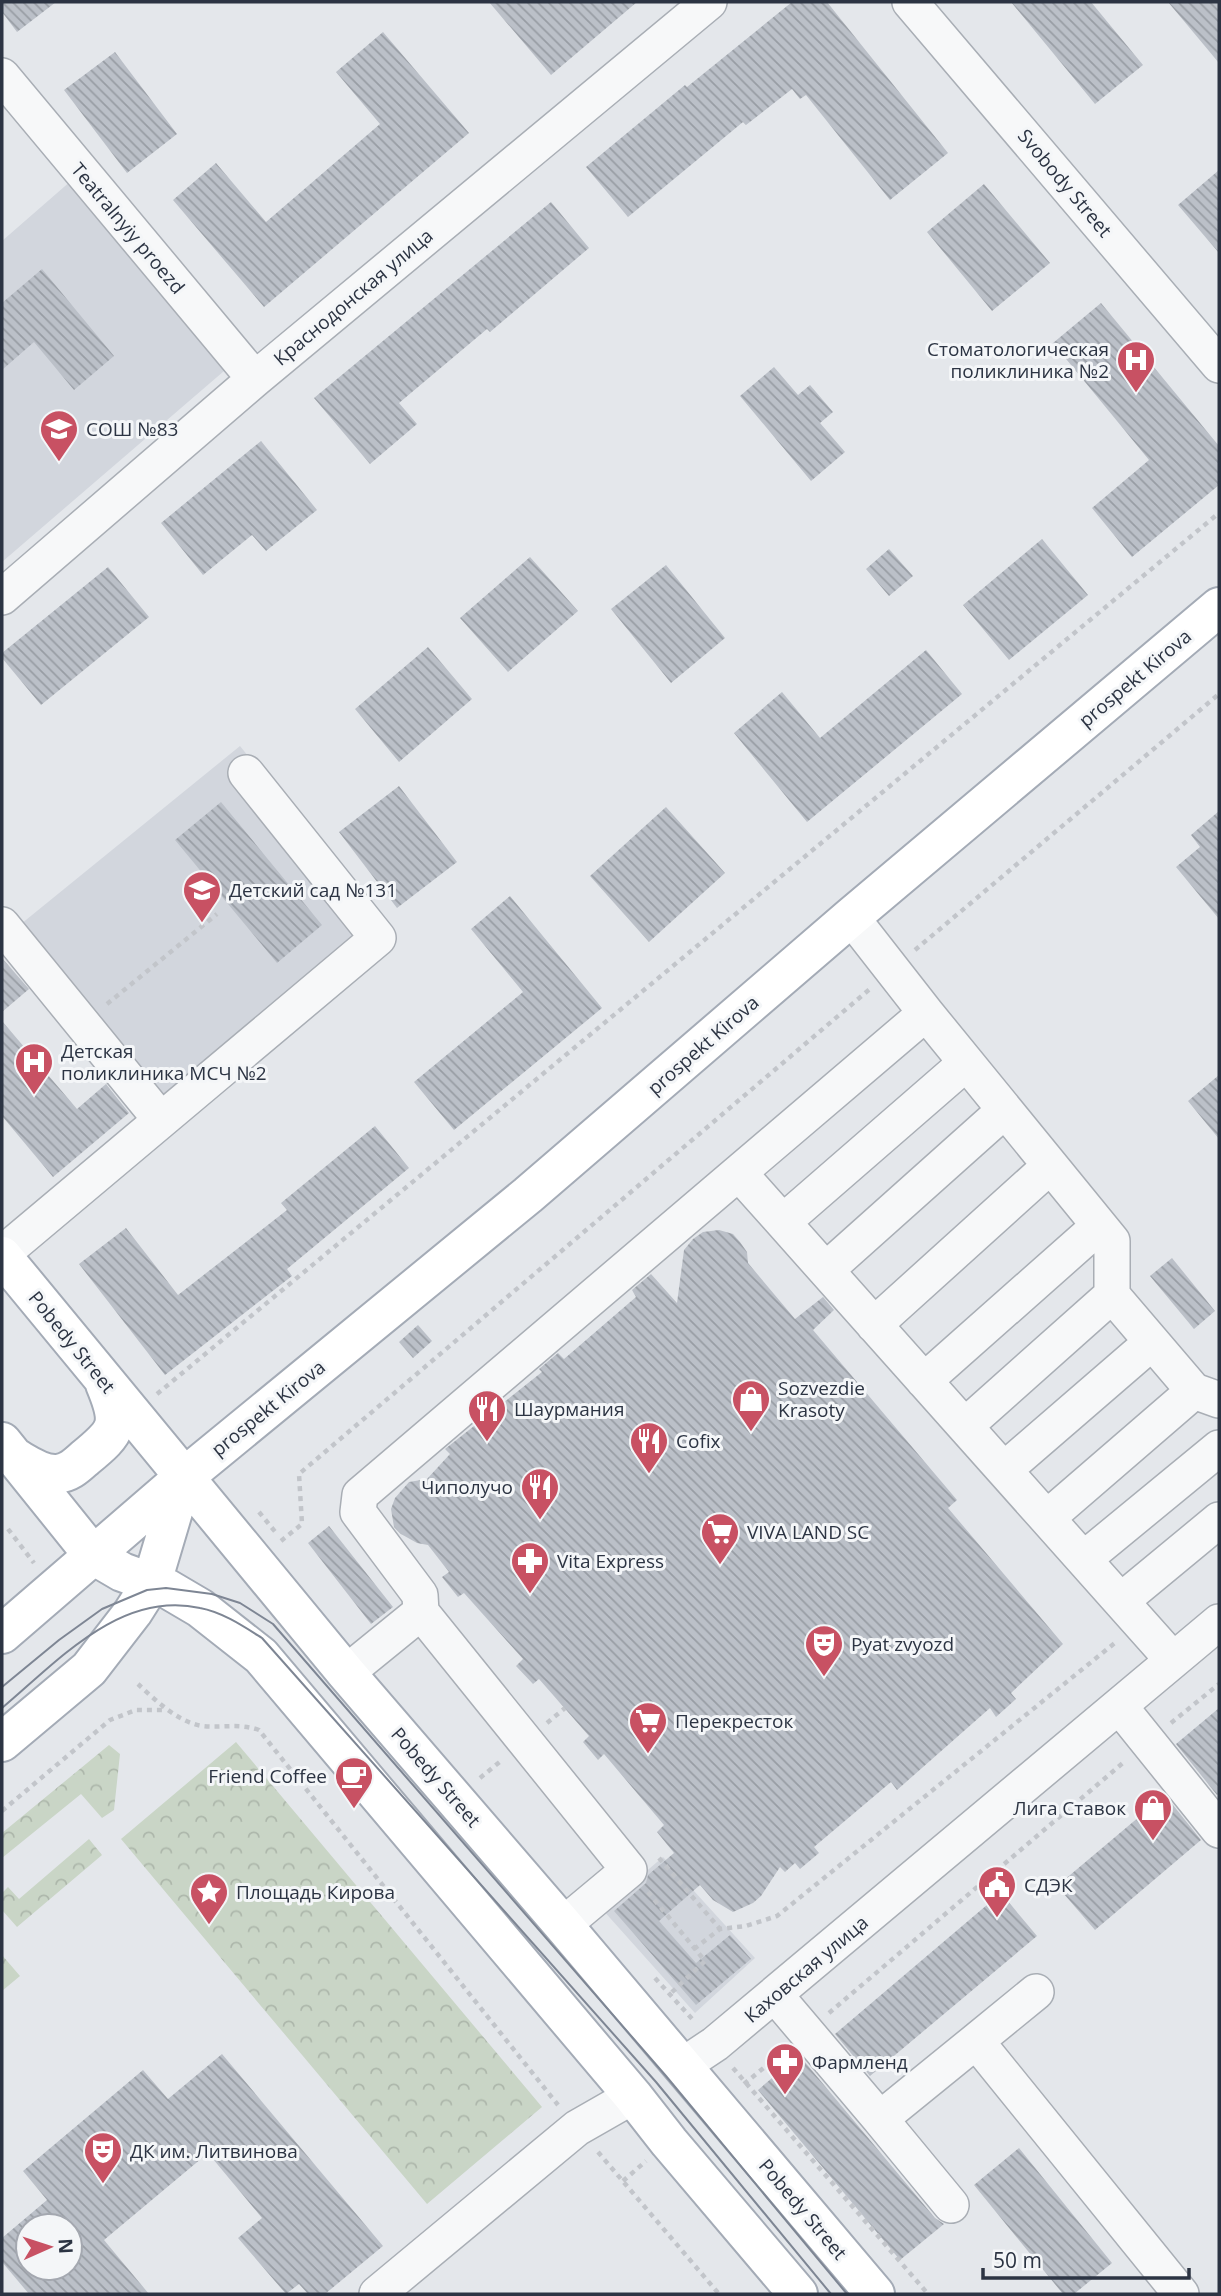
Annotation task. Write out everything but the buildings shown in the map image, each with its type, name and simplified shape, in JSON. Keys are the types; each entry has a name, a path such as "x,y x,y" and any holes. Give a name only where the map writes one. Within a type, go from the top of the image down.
{"main road":[{"name":"prospekt Kirova","path":"2,1634 183,1478 528,1195 1219,607"},
{"name":"Pobedy Street","path":"2,1255 346,1673 875,2294"},
{"path":"9,1450 40,1471 56,1474 72,1470 109,1438 116,1424 115,1407 105,1382"},
{"path":"9,1450 93,1555 122,1572 152,1582 200,1608 261,1656 798,2294"},
{"path":"2,1742 89,1669 133,1612 152,1582 183,1478"},
{"name":"Каховская улица","path":"633,2096 682,2066"}],"street":[{"name":"Краснодонская улица","path":"2,597 255,379 709,2"},
{"name":"Svobody Street","path":"910,2 1219,365"},
{"name":"Teatralnyiy proezd","path":"2,76 255,379"},
{"path":"2,1255 378,938 246,773"},
{"path":"851,918 1112,1241 1112,1295 1151,1343 1207,1395 1047,1518"},
{"path":"2,925 161,1120"},
{"path":"563,1925 629,1870 421,1612 420,1595 358,1512 360,1495 926,1013"},
{"path":"783,1222 967,1063"},
{"path":"826,1270 1005,1110"},
{"path":"874,1325 1050,1166"},
{"path":"739,1172 1173,1660"},
{"path":"924,1381 1099,1226"},
{"path":"965,1426 1112,1295"},
{"path":"1004,1469 1151,1343"},
{"path":"1084,1559 1219,1448"},
{"path":"1121,1601 1219,1520"},
{"path":"346,1673 421,1612"},
{"name":"Каховская улица","path":"682,2066 715,2045 1219,1622"},
{"path":"1119,1707 1219,1830"},
{"path":"880,2119 1036,1992"},
{"path":"775,1995 951,2205"},
{"path":"975,2041 1181,2294"},
{"name":"Каховская улица","path":"377,2294 577,2128 633,2096"}],"path":[{"path":"149,1384 158,1395 1219,513"},
{"path":"281,1541 302,1524 299,1474 1219,694"},
{"path":"83,1024 217,914"},
{"path":"8,1529 34,1563"},
{"path":"694,1949 720,1929 746,1926 777,1916 1117,1641"},
{"path":"138,1684 166,1710 201,1726 245,1725 259,1730 577,2128 719,2294"},
{"path":"745,2083 1219,1684"},
{"path":"2,1811 110,1720 136,1710 166,1710"},
{"path":"669,1994 705,1961 629,1870 655,1854 720,1929"}],"shaded area":[{"name":"СОШ №83","path":"72,180 231,365 2,562 2,241"},
{"name":"Детский сад №131","path":"240,746 383,923 165,1101 21,924"},
{"path":"663,1857 755,1958 695,2013 602,1909"}],"green space":[{"path":"236,1742 542,2107 427,2204 121,1839"},
{"path":"109,1745 120,1754 114,1810 102,1818 81,1794 2,1858 2,1833"},
{"path":"89,1839 102,1855 17,1927 2,1910 2,1893 8,1887 19,1899"},
{"path":"2,1955 20,1976 2,1991"}],"tram line":[{"path":"2,1687 102,1609 147,1590 166,1588 212,1594 240,1603 273,1624 666,2076 847,2294"},
{"path":"2,1708 68,1651 92,1634 143,1610 171,1605 200,1608 232,1620 262,1638 656,2082 831,2294"}],"place":[{"name":"Стоматологическая поликлиника №2","path":"1136,394"},
{"name":"СОШ №83","path":"59,463"},
{"name":"Детский сад №131","path":"202,924"},
{"name":"Детская поликлиника МСЧ №2","path":"34,1096"},
{"name":"Sozvezdie Krasoty","path":"751,1433"},
{"name":"Шаурмания","path":"487,1443"},
{"name":"Cofix","path":"649,1475"},
{"name":"Чиполучо","path":"540,1521"},
{"name":"VIVA LAND SC","path":"720,1566"},
{"name":"Vita Express","path":"530,1595"},
{"name":"Pyat zvyozd","path":"824,1678"},
{"name":"Перекресток","path":"648,1755"},
{"name":"Friend Coffee","path":"354,1810"},
{"name":"Лига Ставок","path":"1153,1842"},
{"name":"СДЭК","path":"997,1919"},
{"name":"Площадь Кирова","path":"209,1926"},
{"name":"Фармленд","path":"785,2096"},
{"name":"ДК им. Литвинова","path":"103,2185"}]}
